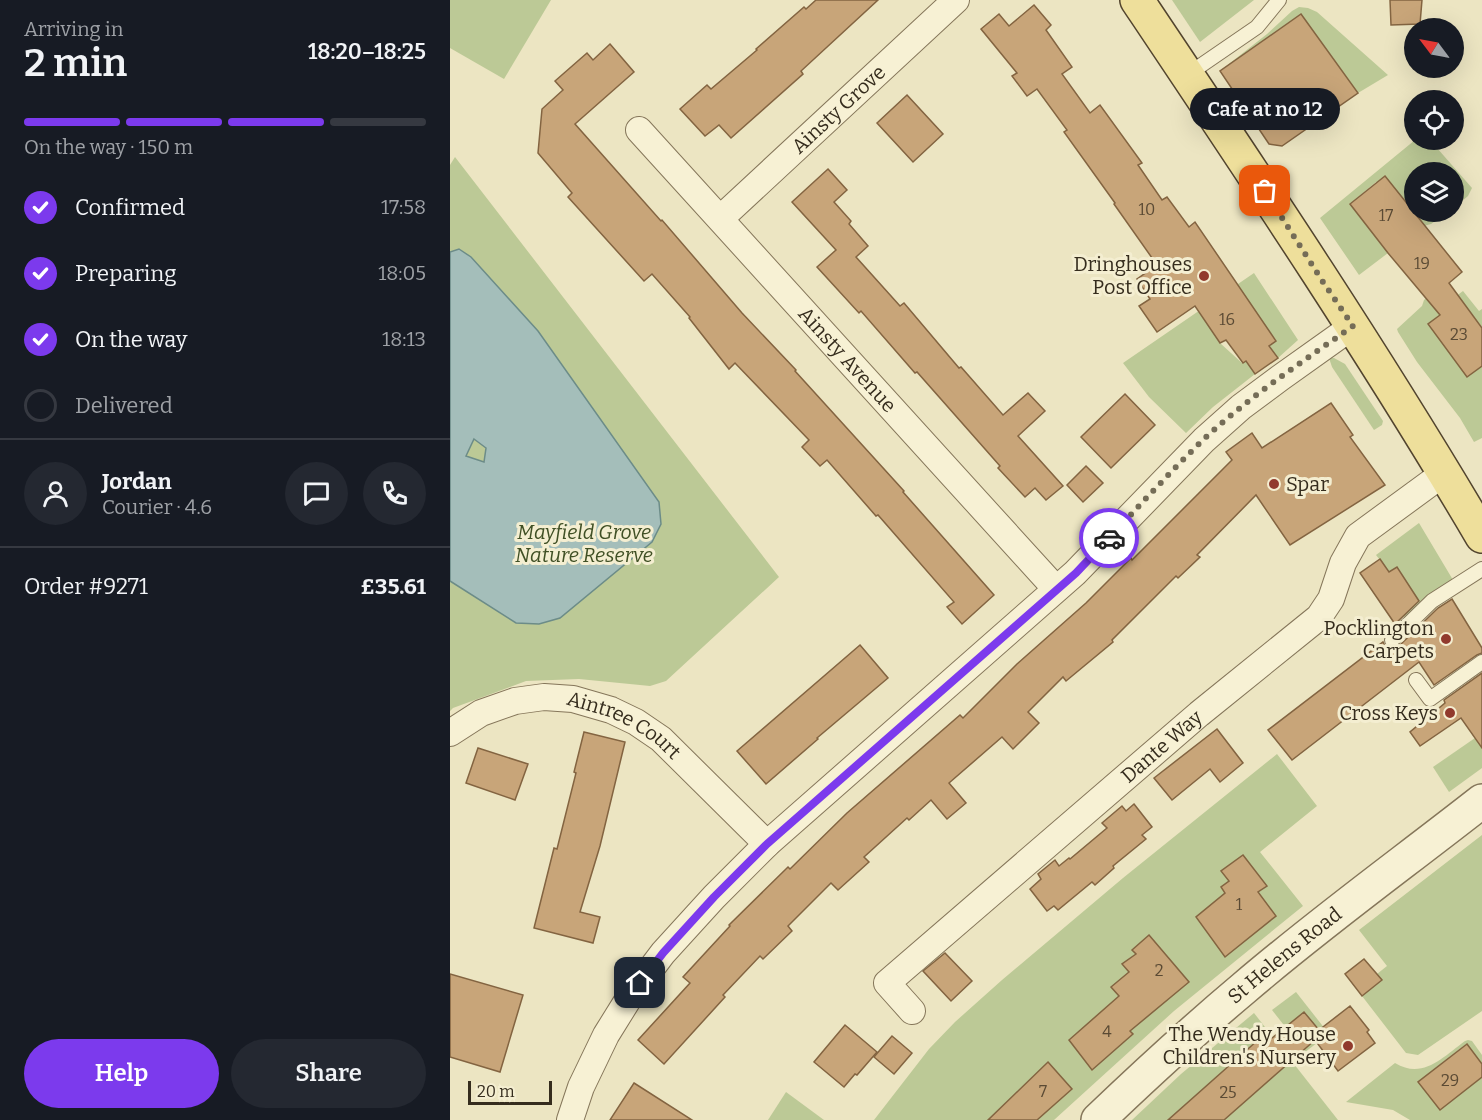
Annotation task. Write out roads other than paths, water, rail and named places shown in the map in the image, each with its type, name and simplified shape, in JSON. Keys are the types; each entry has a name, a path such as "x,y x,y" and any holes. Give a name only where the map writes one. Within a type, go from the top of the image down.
{"main road":[{"path":"1137,0 1254,173 1353,326 1482,536"}],"street":[{"name":"Ainsty Grove","path":"721,218 956,0"},
{"name":"Ainsty Avenue","path":"639,130 1056,589"},
{"path":"570,1120 581,1087 602,1043 629,998 663,953 714,897 767,844 1076,573 1204,440 1241,407 1353,326"},
{"name":"Dante Way","path":"912,1011 887,983 1199,714 1319,616 1331,599 1343,563 1358,536 1444,473"},
{"name":"Aintree Court","path":"450,733 482,713 515,701 544,697 573,699 611,710 636,722 661,739 767,844"},
{"name":"St Helens Road","path":"1098,1120 1244,988 1303,939 1482,801"}],"lane":[{"path":"1187,75 1257,27 1279,0"},
{"path":"1392,640 1432,601 1482,569"},
{"path":"1416,680 1430,699 1482,662"}],"water":[{"path":"459,249 471,257 538,331 659,502 661,524 652,542 560,618 539,624 516,623 450,581 450,252","holes":["474,439 486,448 484,462 466,456"]}],"place":[{"name":"Cafe at no 12","path":"1265,191"},
{"name":"Dringhouses Post Office","path":"1204,276"},
{"name":"Spar","path":"1274,484"},
{"name":"Pocklington Carpets","path":"1446,639"},
{"name":"Cross Keys","path":"1450,713"},
{"name":"The Wendy House Children's Nursery","path":"1348,1046"}],"park label":[{"name":"Mayfield Grove Nature Reserve","path":"584,544"}]}
